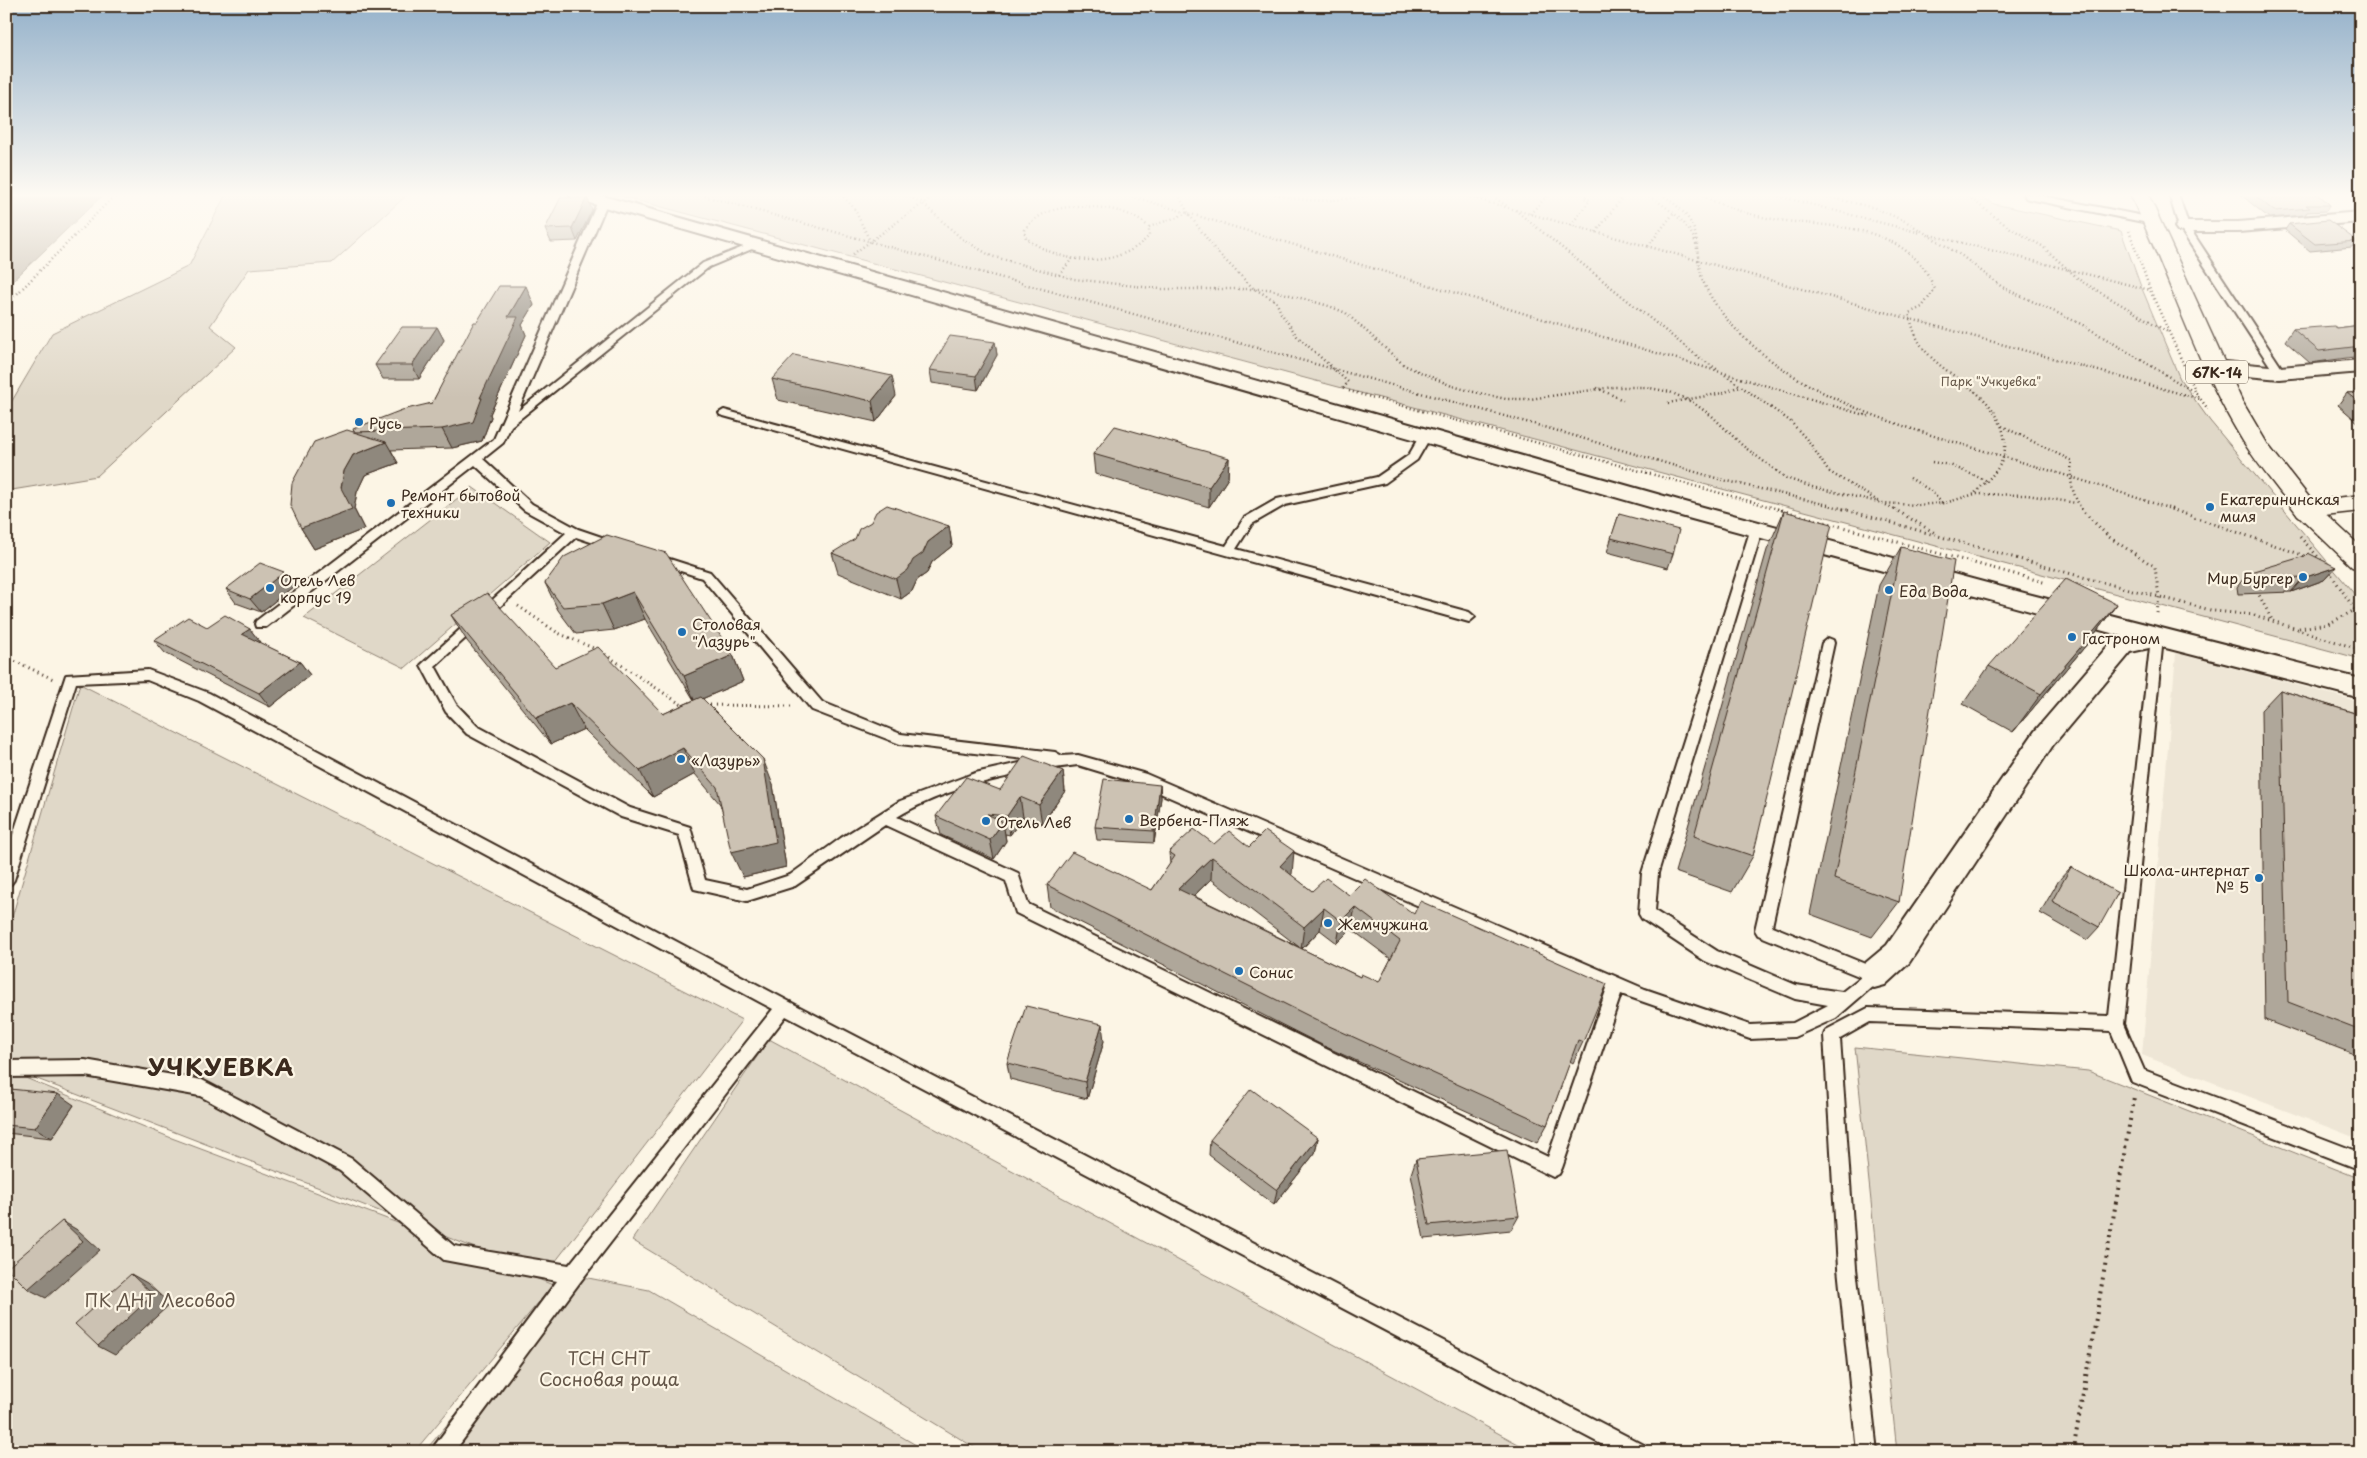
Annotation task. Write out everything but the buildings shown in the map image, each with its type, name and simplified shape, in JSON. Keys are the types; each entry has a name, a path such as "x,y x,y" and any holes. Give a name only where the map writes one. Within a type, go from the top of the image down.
{"main road":[{"name":"67К-14","path":"2170,262 2214,368 2247,431 2306,509 2361,561"},
{"path":"2306,509 2361,503"}],"street":[{"path":"822,262 1425,436 2157,638 2361,689"},
{"path":"2214,368 2280,372 2361,366"},
{"path":"1874,975 1898,954 2044,738 2123,645 2157,638"}],"lane":[{"path":"262,624 499,441 577,262"},
{"path":"507,424 706,265 713,262"},
{"path":"2207,262 2280,372"},
{"path":"724,413 1469,617"},
{"path":"1229,551 1248,520 1281,502 1381,480 1413,457 1425,436"},
{"path":"476,459 528,507 574,532 706,575 817,706 900,739 1078,760 1141,778 1616,984 1750,1032 1794,1030 1830,1013 1874,975 1763,930 1828,644"},
{"path":"1757,528 1650,873 1647,914 1711,956 1795,992 1845,1000"},
{"path":"574,532 428,665 450,708 472,730 626,813 684,831 699,885 746,895 795,880 846,842 906,805 975,779 1034,765 1078,760"},
{"path":"2157,638 2116,1024 2138,1076 2361,1162"},
{"path":"6,880 71,678 148,675 204,697 784,1007 1638,1452"},
{"path":"884,818 1013,877 1021,908 1553,1168 1616,984"},
{"path":"442,1452 573,1275 784,1007"},
{"path":"1867,1452 1847,1268 1832,1034 1868,1015 2116,1024"},
{"path":"6,1069 85,1068 202,1088 346,1165 450,1254 573,1275"}],"path":[{"path":"6,305 49,262"},
{"path":"943,262 1332,369 1719,479 1869,515 2214,611 2254,615 2361,650"},
{"path":"1013,262 1059,275 1108,285 1161,289 1268,289 1329,306 1346,313 1404,365 1459,388 1506,399 1530,399 1596,388 1645,387 1670,392 1712,416 1743,446 1786,478 1812,487 1883,503 1918,506 1942,504 1975,494 2027,495 2076,503"},
{"path":"1059,275 1070,262"},
{"path":"1227,262 1253,288 1276,301 1280,313 1303,341 1348,382 1343,390"},
{"path":"1352,262 2070,476 2205,519 2322,562"},
{"path":"1579,262 1679,342 1790,421 1810,443 1828,471 1909,516 1937,535"},
{"path":"1698,262 1700,274 1721,313 1758,349 1783,368 1819,390 1852,408 1890,423"},
{"path":"1711,262 2200,399"},
{"path":"1916,262 1921,266 1935,289 1922,306 1909,313 1909,325 1928,353 1979,393 1993,408 2002,426 2006,450 1996,470 1975,494"},
{"path":"1971,262 2002,287 2084,325 2196,393"},
{"path":"2038,262 2150,290"},
{"path":"2059,262 2081,281 2169,332"},
{"path":"2140,262 2150,290 2196,393 2210,412"},
{"path":"1668,403 1723,393 1740,385"},
{"path":"1334,387 2056,586"},
{"path":"1596,388 1625,401"},
{"path":"2002,426 2072,461 2070,476 2076,503 2107,535 2155,567 2159,597 2157,613 2148,611"},
{"path":"1932,462 1950,465 1987,481"},
{"path":"1910,478 1931,491 1942,504"},
{"path":"2328,569 2361,617"},
{"path":"6,580 6,588"},
{"path":"2257,591 2272,621"},
{"path":"504,596 558,632 600,651 682,705 692,705"},
{"path":"2296,628 2315,628 2344,620 2355,610"},
{"path":"6,657 53,679 71,678"},
{"path":"701,705 817,706"},
{"path":"2073,1452 2138,1076"}],"shaded area":[{"path":"6,262 32,262 6,287"},
{"name":"Школа-интернат № 5","path":"2176,653 2361,702 2361,1140 2142,1055"}],"green space":[{"path":"191,262 333,262 249,269 210,326 236,347 97,476 6,491 6,411 52,333 189,266"},
{"name":"Парк \"Учкуевка\"","path":"869,262 2132,262 2180,379 2210,421 2361,602 2361,659"},
{"path":"472,487 550,542 405,668 304,618"},
{"path":"80,684 742,1020 545,1275 6,1067 6,938"},
{"path":"769,1039 1533,1452 982,1452 632,1240"},
{"path":"1855,1047 2088,1071 2361,1179 2361,1452 1897,1452"},
{"name":"ПК ДНТ Лесовод","path":"6,1070 169,1137 411,1228 553,1285 414,1452 6,1452"},
{"name":"ТСН СНТ Сосновая роща","path":"573,1275 649,1290 928,1452 424,1452"}],"place":[{"name":"Русь","path":"359,422"},
{"name":"Ремонт бытовой техники","path":"391,503"},
{"name":"Екатерининская миля","path":"2210,507"},
{"name":"Мир Бургер","path":"2303,577"},
{"name":"Отель Лев корпус 19","path":"270,588"},
{"name":"Еда Вода","path":"1889,590"},
{"name":"Столовая \"Лазурь\"","path":"682,632"},
{"name":"Гастроном","path":"2072,637"},
{"name":"«Лазурь»","path":"681,759"},
{"name":"Вербена-Пляж","path":"1129,819"},
{"name":"Отель Лев","path":"986,821"},
{"name":"Школа-интернат № 5","path":"2259,878"},
{"name":"Жемчужина","path":"1328,923"},
{"name":"Сонис","path":"1239,971"}],"district":[{"name":"УЧКУЕВКА","path":"221,1066"}]}
